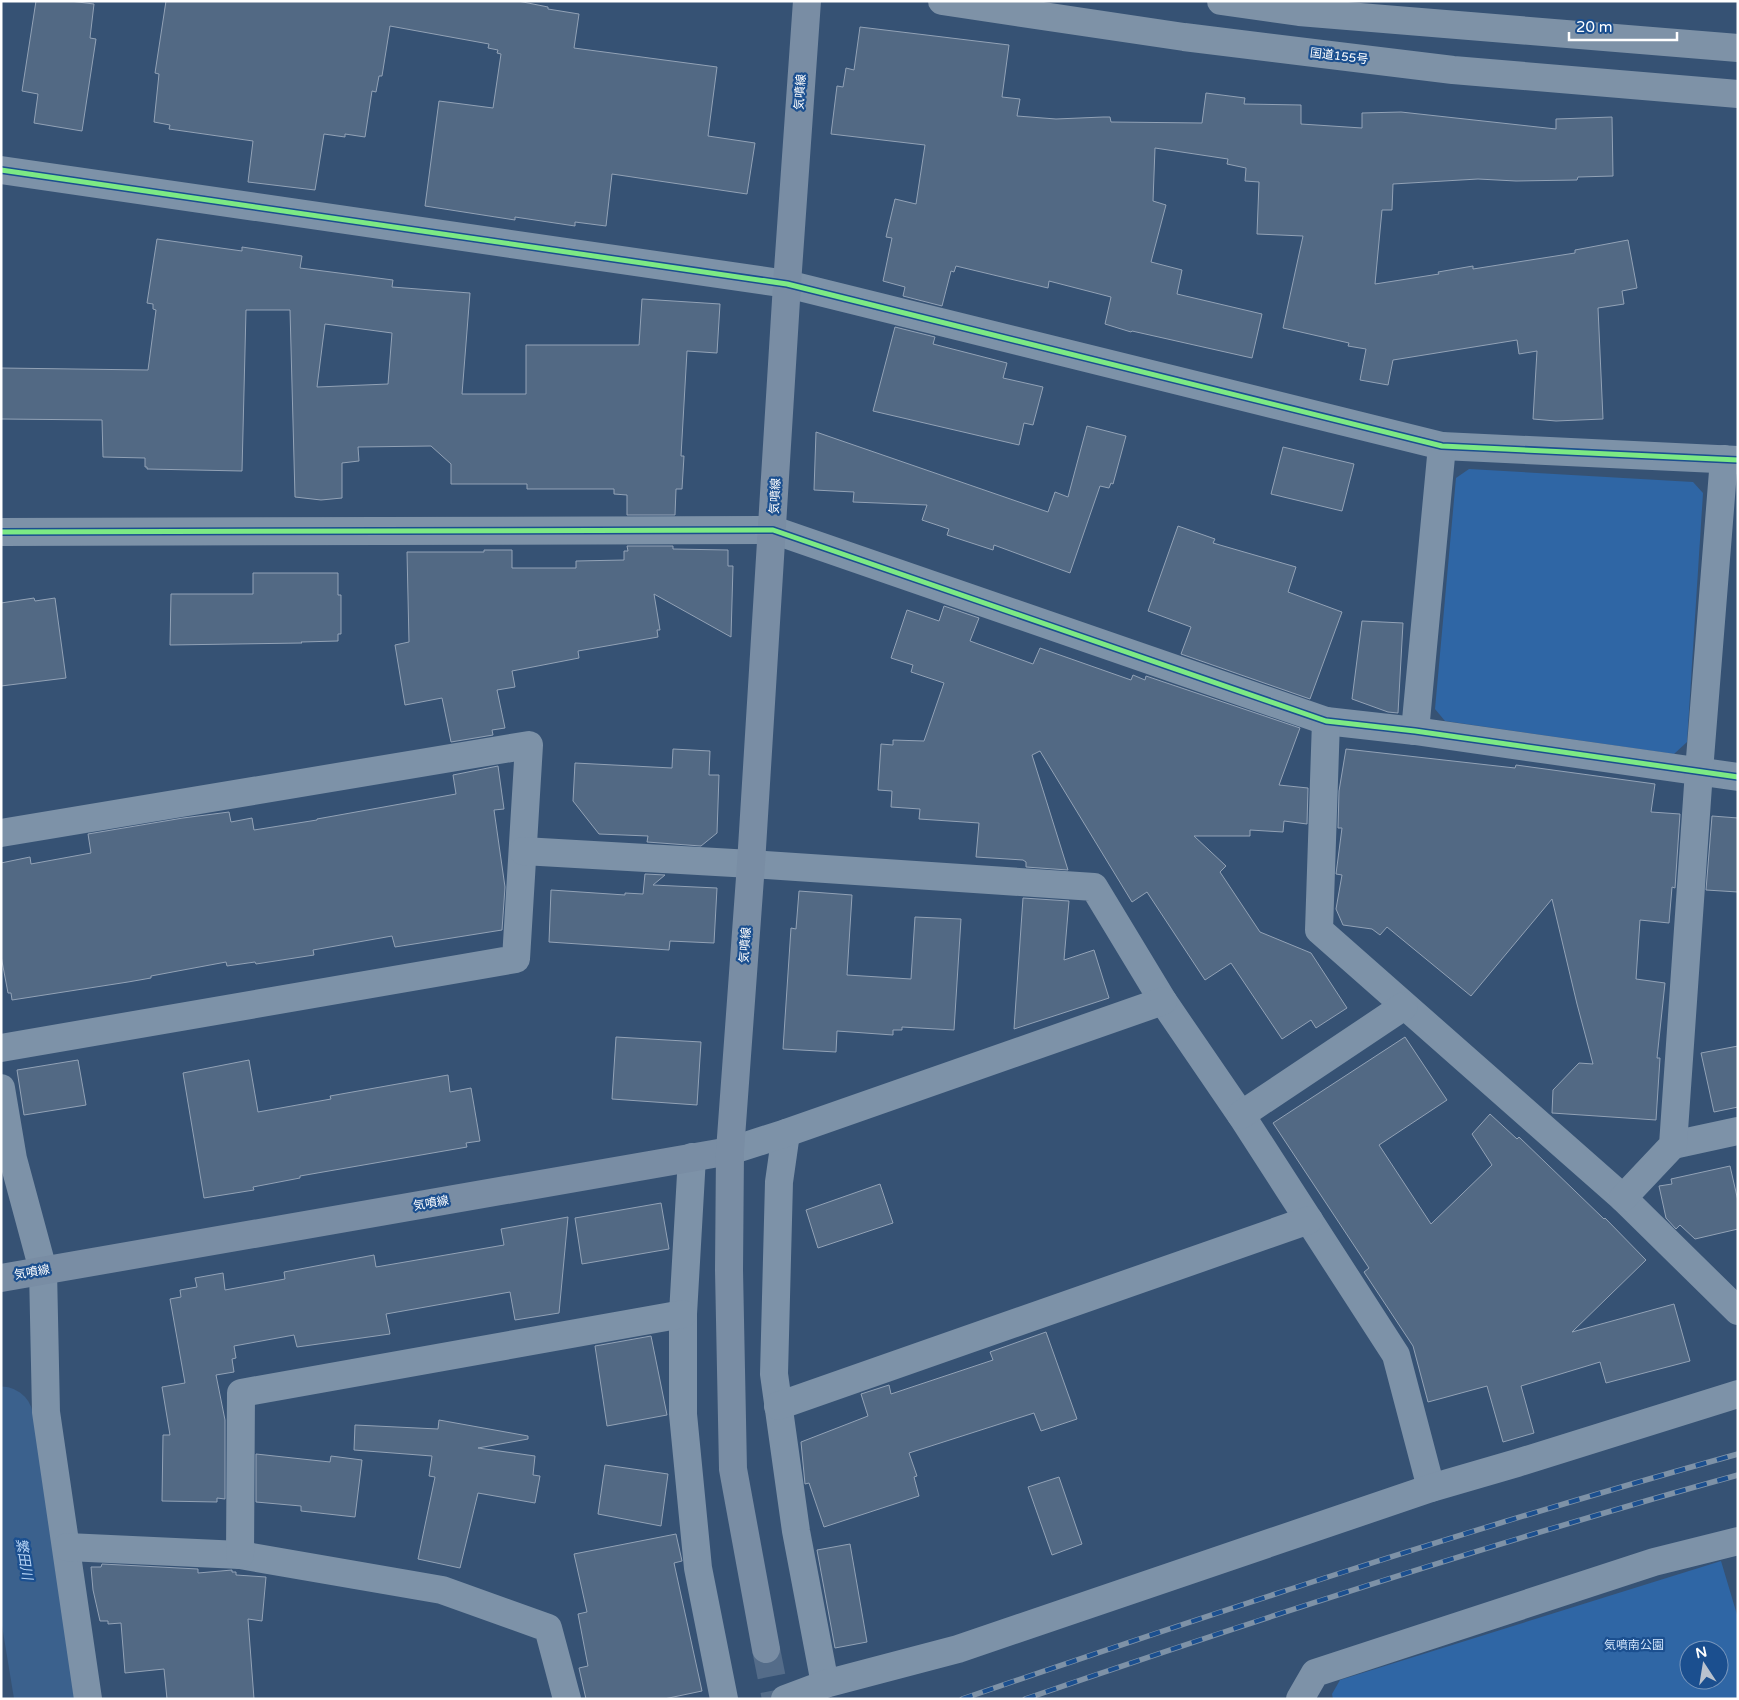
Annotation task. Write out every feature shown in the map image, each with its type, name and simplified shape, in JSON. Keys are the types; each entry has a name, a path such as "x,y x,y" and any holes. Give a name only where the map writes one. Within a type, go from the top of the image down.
{"highway":[{"name":"国道155号","path":"942,1 1184,37 1453,70 1738,94"},
{"path":"1221,1 1299,12 1738,48"}],"street":[{"name":"気噴線","path":"1,1278 730,1150 751,864 787,284 807,1"},
{"path":"1,170 787,284 1442,446 1731,460 1699,771 1673,1145"},
{"path":"1416,732 1442,446"},
{"path":"1,532 773,530 1326,721 1738,777"},
{"path":"1326,721 1319,930 1622,1198 1738,1311"},
{"path":"1,832 529,746 516,960 1,1048"},
{"path":"523,852 751,864 1094,887 1163,1001 1241,1115 1396,1355 1431,1488"},
{"path":"766,1649 733,1469 729,1270 730,1150 786,1133 1163,1001"},
{"path":"1241,1115 1404,1006"},
{"path":"1,1088 13,1159 43,1270 46,1412 88,1699"},
{"path":"1622,1198 1673,1145 1738,1131"},
{"path":"786,1133 779,1182 774,1374 796,1531 825,1684"},
{"path":"692,1157 683,1314 683,1414 698,1568 724,1699"},
{"path":"778,1406 1309,1220"},
{"path":"240,1555 240,1393 683,1314"},
{"path":"785,1699 825,1684 958,1649 1431,1488 1738,1394"},
{"path":"1300,1699 1318,1686 1654,1562 1738,1540"},
{"path":"67,1547 240,1555 442,1590 548,1628 567,1699"}],"green space":[{"path":"1469,469 1693,482 1703,493 1687,742 1674,754 1445,721 1435,709 1456,478"},
{"name":"気噴南公園","path":"1721,1561 1738,1618 1738,1699 1333,1699 1332,1694 1340,1680"}],"building":[{"path":"36,1 70,1 94,4 90,38 96,39 82,131 34,123 38,94 22,91"},
{"path":"166,1 518,1 548,7 548,9 579,14 574,48 717,67 708,136 755,143 747,194 612,174 606,226 575,222 575,226 515,217 515,220 425,206 439,101 493,108 501,54 497,53 498,50 488,48 489,44 390,26 382,76 379,76 376,92 372,91 365,137 345,134 345,137 324,134 315,190 248,182 253,141 169,129 170,125 154,122 159,74 155,73"},
{"path":"860,27 1009,45 1002,97 1020,99 1017,116 1056,119 1110,117 1111,122 1202,123 1206,93 1245,98 1244,104 1301,105 1301,124 1362,128 1362,113 1401,112 1556,129 1556,119 1612,117 1613,176 1578,177 1577,180 1516,181 1478,179 1393,184 1392,210 1382,210 1375,284 1439,274 1438,272 1473,266 1473,269 1575,253 1575,250 1628,240 1637,288 1622,291 1624,304 1598,308 1603,419 1556,421 1533,419 1537,351 1519,354 1517,340 1393,360 1388,385 1360,380 1366,349 1348,346 1349,343 1283,328 1303,236 1257,234 1259,182 1245,181 1246,168 1227,164 1228,159 1155,148 1153,201 1166,205 1151,262 1182,270 1177,294 1262,314 1252,358 1131,332 1105,324 1111,297 1049,281 1048,288 956,266 954,272 951,271 942,306 903,296 905,287 883,281 892,238 886,237 895,199 916,204 925,145 831,134 837,86 843,87 846,68 854,70"},
{"path":"157,239 242,251 242,247 302,256 300,268 393,280 392,287 470,293 462,394 526,394 526,345 639,345 642,299 720,304 717,353 687,351 681,456 684,456 682,489 676,489 675,515 627,515 627,495 614,494 614,489 527,489 527,484 451,484 451,464 431,446 358,447 359,461 342,463 342,498 321,500 295,497 290,310 246,310 242,471 147,469 145,467 145,458 103,457 102,420 1,419 1,368 148,370 156,310 153,309 153,304 147,303","holes":["325,324 392,333 388,384 317,387"]},
{"path":"895,327 935,337 933,344 1007,363 1003,378 1043,387 1033,425 1024,423 1019,445 873,411"},
{"path":"1087,426 1126,436 1113,484 1111,483 1109,488 1100,486 1070,573 994,545 993,550 947,535 949,529 922,520 927,505 853,502 854,492 814,490 816,432 1048,512 1055,492 1068,497"},
{"path":"1283,447 1354,464 1342,511 1271,494"},
{"path":"1178,526 1215,539 1213,543 1296,567 1288,592 1342,612 1310,699 1181,654 1191,627 1148,611"},
{"path":"627,546 673,546 673,549 728,550 728,566 733,566 731,637 654,594 660,630 657,630 658,637 578,651 579,658 512,671 515,687 497,690 505,728 492,730 493,735 451,742 442,698 405,705 395,645 409,642 407,552 512,550 512,568 576,568 576,561 624,560 624,551 628,551"},
{"path":"253,573 338,573 338,595 341,595 341,634 338,634 338,641 170,645 171,594 253,594"},
{"path":"34,598 35,601 55,598 66,678 1,686 1,603"},
{"path":"944,606 979,618 970,641 1033,664 1040,648 1131,680 1133,675 1145,680 1146,676 1300,728 1279,785 1308,788 1307,824 1284,821 1283,832 1250,830 1250,836 1194,836 1226,866 1220,872 1260,932 1311,953 1347,1008 1316,1028 1311,1020 1282,1039 1231,963 1205,980 1147,892 1132,902 1040,751 1032,755 1068,870 1026,867 1026,862 1023,860 976,857 979,823 919,819 920,809 891,807 892,791 878,790 881,744 893,745 893,740 924,741 944,683 911,672 913,665 891,658 907,610 939,621"},
{"path":"1362,621 1403,623 1398,713 1388,712 1352,699"},
{"path":"673,749 710,751 709,775 719,775 717,833 701,846 647,842 648,836 599,834 573,801 575,763 672,768"},
{"path":"1346,749 1515,768 1516,765 1655,784 1651,812 1680,814 1675,888 1672,887 1669,923 1640,920 1636,979 1665,983 1657,1058 1660,1058 1656,1120 1552,1113 1553,1090 1579,1063 1593,1064 1552,899 1471,996 1387,927 1380,935 1372,929 1343,925 1336,909 1342,875 1336,874 1342,828 1338,828 1339,791"},
{"path":"498,766 504,809 494,810 505,887 502,930 395,947 392,936 313,950 314,955 256,964 255,962 227,966 226,962 151,976 151,978 12,1000 11,993 8,993 1,956 1,863 30,857 31,864 91,853 88,834 183,818 229,812 231,822 252,818 254,830 456,794 453,775"},
{"path":"1712,816 1738,818 1738,892 1706,890"},
{"path":"645,874 665,875 653,885 717,888 714,943 670,941 669,950 549,942 551,890 625,895 625,893 643,894"},
{"path":"799,891 852,895 847,975 911,979 915,917 961,919 954,1030 902,1027 902,1030 893,1030 893,1035 837,1031 836,1052 783,1049 791,928 796,929"},
{"path":"1023,898 1069,901 1064,960 1094,950 1109,998 1014,1029"},
{"path":"616,1037 701,1042 697,1105 612,1099"},
{"path":"1405,1037 1447,1100 1379,1145 1431,1224 1492,1165 1472,1134 1490,1114 1517,1139 1519,1137 1605,1218 1646,1260 1572,1332 1674,1304 1690,1361 1606,1383 1600,1362 1521,1386 1534,1433 1503,1442 1487,1386 1428,1402 1413,1346 1364,1272 1369,1268 1273,1123"},
{"path":"1738,1046 1738,1107 1714,1112 1701,1053"},
{"path":"78,1060 86,1105 24,1115 17,1070"},
{"path":"249,1060 258,1112 331,1099 330,1096 448,1075 450,1092 471,1088 480,1141 466,1143 467,1147 300,1176 300,1178 253,1187 254,1190 204,1198 183,1073"},
{"path":"1730,1166 1738,1201 1738,1229 1695,1239 1680,1225 1676,1229 1666,1218 1659,1186 1672,1184 1671,1179"},
{"path":"880,1184 893,1223 818,1248 806,1210"},
{"path":"661,1203 669,1249 582,1264 575,1218"},
{"path":"568,1217 559,1313 515,1320 510,1292 386,1314 390,1334 297,1347 294,1335 234,1346 236,1358 232,1359 234,1372 216,1375 225,1420 225,1499 217,1498 217,1502 162,1501 163,1435 170,1435 162,1387 185,1383 170,1299 181,1297 180,1290 197,1287 195,1278 223,1273 225,1290 285,1279 284,1272 374,1255 376,1267 504,1245 501,1229"},
{"path":"1046,1332 1077,1419 1041,1431 1034,1413 909,1453 917,1476 914,1477 919,1496 824,1527 809,1483 805,1484 801,1442 868,1416 861,1394 889,1385 891,1394 993,1360 990,1352"},
{"path":"651,1336 667,1415 607,1426 595,1346"},
{"path":"439,1420 528,1436 528,1439 478,1448 535,1456 533,1475 540,1476 535,1503 478,1493 460,1568 418,1559 435,1477 429,1476 432,1456 354,1450 355,1425 438,1429"},
{"path":"256,1454 330,1462 331,1456 362,1460 355,1517 301,1511 301,1506 256,1502"},
{"path":"605,1465 668,1474 661,1526 598,1514"},
{"path":"1059,1477 1082,1544 1052,1555 1028,1487"},
{"path":"676,1534 682,1561 674,1563 702,1691 664,1699 586,1699 579,1668 588,1666 578,1614 587,1612 574,1554"},
{"path":"850,1544 867,1642 835,1648 817,1550"},
{"path":"102,1564 198,1569 198,1573 232,1570 232,1572 236,1572 236,1575 266,1577 262,1621 248,1619 254,1699 167,1699 164,1669 125,1673 121,1623 108,1624 108,1621 100,1621 93,1590 91,1567 101,1567"}],"waterway":[{"name":"繁田川","path":"1,1419 47,1699"}],"tunnel":[{"path":"766,1649 776,1699"}],"railway":[{"path":"962,1699 1348,1570 1542,1510 1738,1454"},
{"path":"1025,1699 1380,1581 1559,1526 1738,1475"}],"cycle path":[{"path":"1,170 787,284 1442,446 1738,460"},
{"path":"1,532 773,530 1326,721 1415,731 1738,777"}]}
